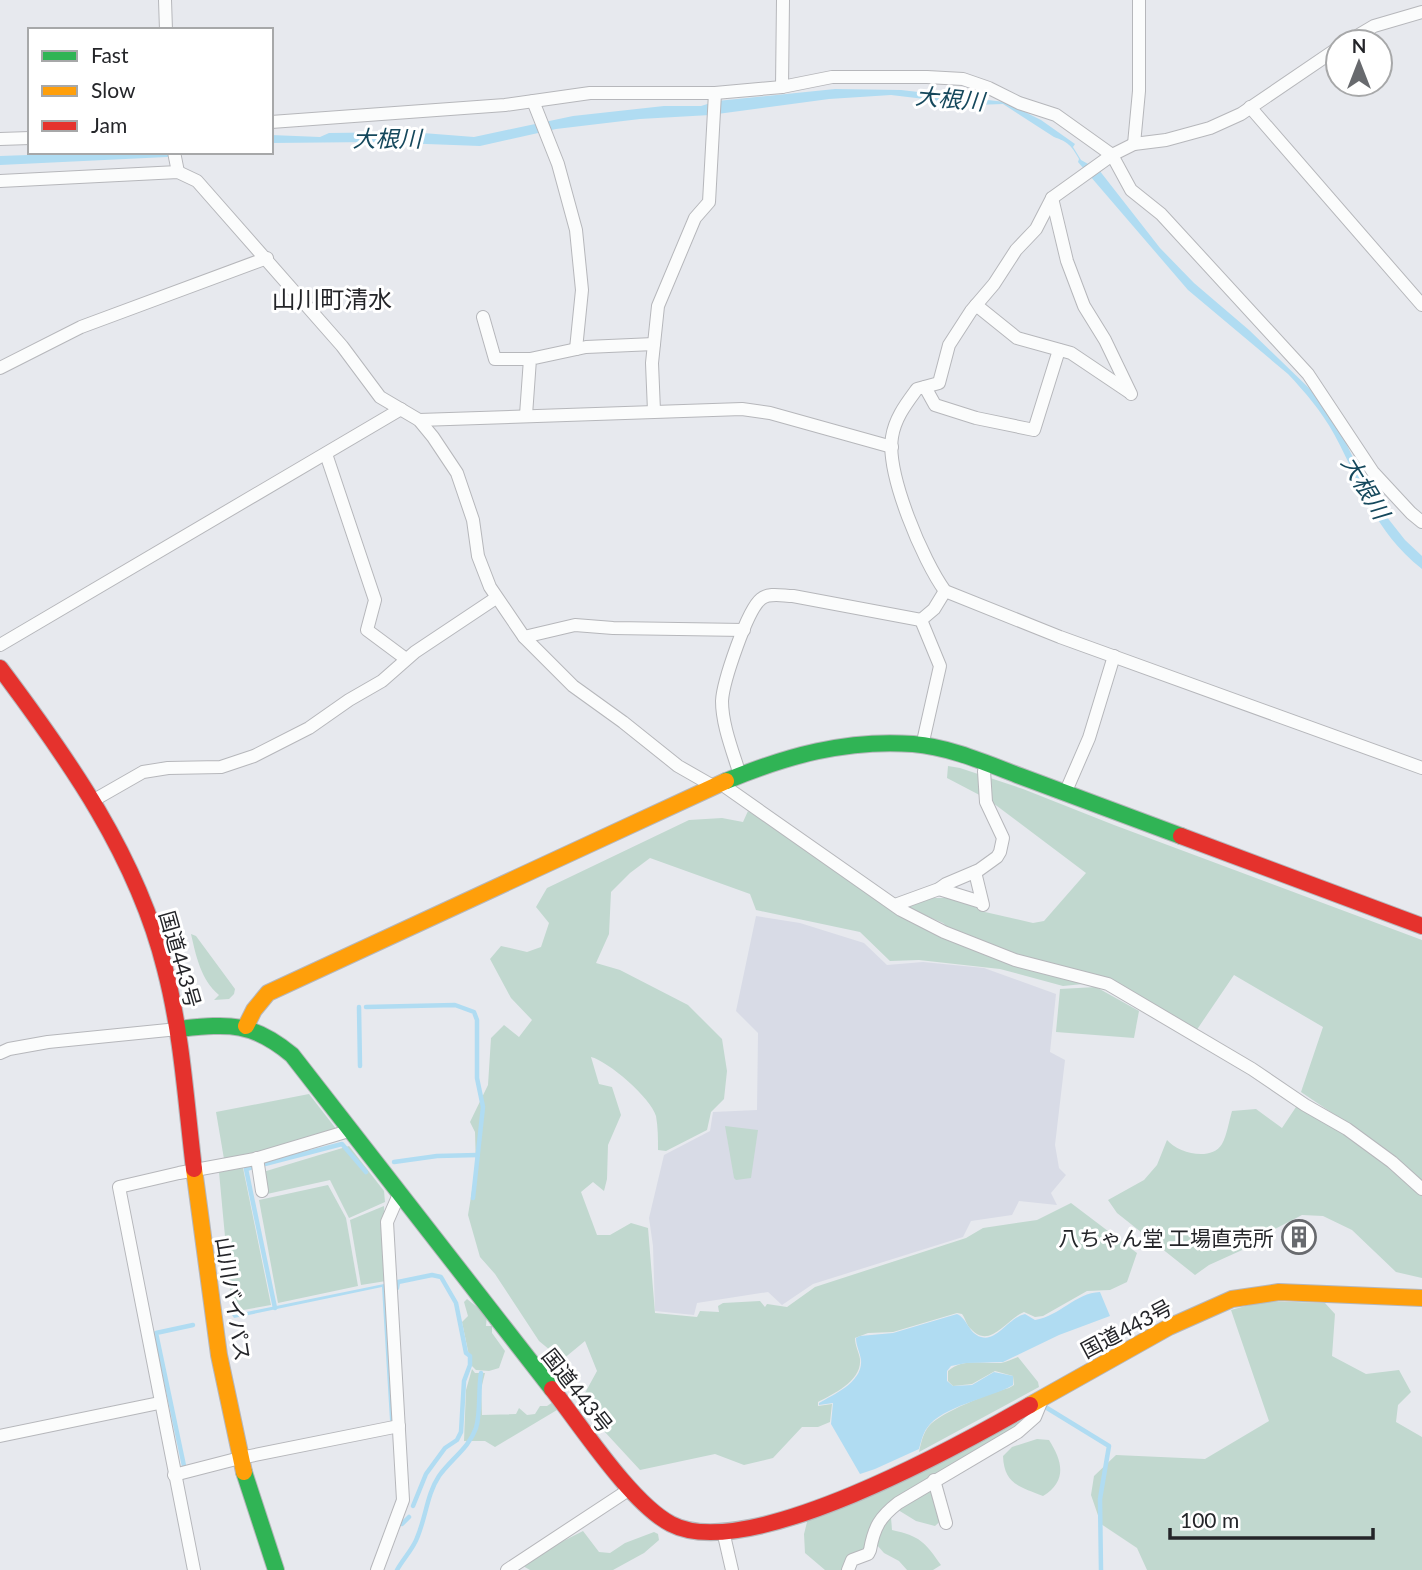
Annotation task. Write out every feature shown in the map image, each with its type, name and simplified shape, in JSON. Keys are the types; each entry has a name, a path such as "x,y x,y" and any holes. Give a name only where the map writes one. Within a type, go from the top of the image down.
{"main road":[{"name":"国道443号","path":"0,668 56,742 94,800 121,850 165,966 178,1029 214,1025 246,1026 262,1031 292,1055 630,1489 663,1519 688,1531 723,1531 812,1510 859,1493 909,1470 1212,1306 1251,1294 1285,1292 1422,1298"},
{"path":"246,1026 254,1010 268,993 740,775 798,754 839,746 922,746 961,754 1422,926"},
{"name":"山川バイパス","path":"178,1029 214,1323 240,1458 276,1570"}],"street":[{"path":"166,0 166,28"},
{"path":"782,87 783,0"},
{"path":"1134,144 1139,91 1139,0"},
{"path":"1371,28 1422,12"},
{"path":"1324,57 1250,107 1210,128 1166,140 1134,144 1112,155 1052,198 1036,229 1016,250 949,345 939,383 917,389 898,416 892,447 897,479 912,527 937,581 945,591 1114,656 1422,768"},
{"path":"273,122 370,116 590,93 715,95 782,87 832,77 963,79 989,88 1018,103 1056,115 1112,155 1131,190 1161,214 1308,374 1373,472 1422,522"},
{"path":"654,411 652,363 658,306 695,218 709,202 715,95"},
{"path":"533,101 558,164 576,230 582,290 576,349"},
{"path":"1250,107 1422,305"},
{"path":"0,139 28,138"},
{"path":"174,154 178,171"},
{"path":"0,181 178,171 197,181 342,346 380,397 419,420 433,437 457,473 473,520 478,556 495,598 524,637 573,687 678,766 717,785 895,905 944,932 1015,960 1108,985 1252,1069 1305,1105 1347,1129 1392,1162 1422,1189"},
{"path":"976,305 1017,338 1071,353 1131,394 1105,340 1084,306 1067,261 1052,198"},
{"path":"0,368 81,327 267,258"},
{"path":"483,317 495,359 530,359 576,349 654,344"},
{"path":"925,387 935,405 976,418 1034,430 1059,350"},
{"path":"526,415 530,359"},
{"path":"0,645 401,409"},
{"path":"419,420 742,409 770,413 892,447"},
{"path":"326,454 375,600 367,630 406,659"},
{"path":"921,620 934,609 945,591"},
{"path":"740,775 728,736 722,701 728,671 744,630 760,600 771,595 793,596 921,620"},
{"path":"94,800 143,772 168,768 220,767 254,756 309,728 349,699 382,681 406,659 495,598"},
{"path":"921,620 940,666 922,746"},
{"path":"524,637 575,625 744,630"},
{"path":"1066,791 1088,738 1114,656"},
{"path":"895,905 939,889 997,858 1003,845 1002,832 986,802 984,771"},
{"path":"939,889 983,905 975,872"},
{"path":"0,1053 48,1042 178,1029"},
{"path":"194,1570 159,1403 119,1187 257,1158 352,1130"},
{"path":"257,1158 262,1191"},
{"path":"377,1570 403,1500 387,1222 400,1192"},
{"path":"848,1570 852,1560 868,1554 876,1525 882,1515 934,1480 1018,1432 1035,1417 1044,1397"},
{"path":"0,1436 159,1403"},
{"path":"174,1475 240,1458 399,1426"},
{"path":"934,1480 946,1523"},
{"path":"507,1570 630,1489"},
{"path":"723,1531 732,1570"}],"shaded area":[{"path":"756,916 800,923 864,943 887,965 923,962 984,968 1056,994 1050,1052 1065,1060 1055,1145 1059,1168 1066,1175 1051,1193 1057,1205 1019,1201 1012,1215 971,1221 963,1237 813,1284 782,1305 768,1292 697,1303 694,1315 655,1311 653,1246 649,1218 664,1155 710,1131 713,1112 757,1110 758,1033 736,1011"}],"green space":[{"path":"948,766 1023,789 1422,940 1422,1184 1372,1140 1301,1092 1323,1027 1234,975 1196,1031 1103,977 1035,961 952,931 943,923 906,907 933,898 957,898 985,912 1033,923 1044,921 1086,873 989,800 947,778"},
{"path":"748,811 897,911 1093,983 1063,986 1000,969 919,960 890,961 860,932 756,910 750,894 650,858 630,873 611,892 609,934 596,963 620,970 688,1005 722,1039 727,1071 724,1099 711,1112 707,1130 666,1151 658,1150 656,1116 646,1100 618,1073 591,1057 599,1084 612,1087 621,1115 608,1145 604,1191 593,1182 581,1192 597,1235 610,1235 631,1223 648,1228 655,1313 697,1317 700,1311 719,1312 718,1306 723,1303 760,1301 765,1307 767,1304 787,1307 815,1287 966,1238 983,1228 1037,1220 1071,1203 1137,1253 1127,1282 1110,1290 1087,1291 1043,1316 1035,1317 1024,1312 991,1335 978,1335 969,1327 962,1314 957,1313 893,1332 868,1333 855,1338 860,1359 856,1374 845,1386 818,1402 818,1406 832,1404 830,1422 818,1427 802,1427 773,1458 744,1465 715,1454 640,1470 579,1404 597,1371 585,1341 562,1360 539,1341 495,1274 480,1257 468,1215 476,1166 475,1132 470,1122 488,1085 491,1038 504,1025 519,1037 532,1020 511,998 490,959 501,946 527,952 541,947 549,923 536,907 547,888 689,820 722,818 743,822"},
{"path":"191,934 196,936 235,989 229,999 214,1000 219,995 204,975"},
{"path":"1096,987 1139,1011 1134,1038 1056,1032 1060,989"},
{"path":"309,1094 337,1130 257,1154 224,1159 216,1112"},
{"path":"1298,1104 1357,1141 1422,1194 1422,1278 1396,1272 1352,1230 1323,1216 1302,1215 1195,1275 1117,1213 1108,1200 1144,1180 1157,1165 1167,1140 1186,1152 1210,1153 1222,1144 1232,1111 1256,1109 1282,1128"},
{"path":"725,1126 758,1130 751,1178 734,1178"},
{"path":"349,1146 384,1191 385,1202 349,1218 330,1180 267,1194 263,1172"},
{"path":"243,1168 271,1305 232,1312 219,1172"},
{"path":"328,1185 346,1218 358,1286 278,1303 259,1200"},
{"path":"384,1206 386,1281 361,1285 350,1220"},
{"path":"467,1299 487,1315 486,1326 492,1326 492,1333 505,1351 499,1368 489,1371 476,1370 471,1365 462,1322 468,1316 464,1302"},
{"path":"1264,1301 1325,1303 1335,1314 1332,1356 1366,1374 1399,1370 1411,1392 1398,1405 1396,1422 1422,1437 1422,1570 1147,1570 1137,1548 1101,1524 1091,1495 1094,1476 1116,1455 1205,1459 1269,1421 1231,1310"},
{"path":"1018,1357 1039,1387 919,1452 925,1432 935,1421 966,1404 1014,1385 1013,1376 995,1371 972,1384 953,1386 948,1381 948,1371 960,1364 1001,1363"},
{"path":"472,1369 475,1373 485,1373 481,1389 482,1415 516,1414 519,1408 527,1415 535,1414 540,1406 553,1402 557,1410 495,1447 485,1441 464,1441 466,1390"},
{"path":"1022,1420 1016,1430 937,1476 946,1516 935,1526 916,1521 890,1505 892,1530 916,1538 926,1545 941,1565 933,1570 907,1570 899,1561 884,1553 870,1537 868,1547 844,1570 825,1570 805,1553 804,1534 808,1518"},
{"path":"1037,1439 1049,1440 1060,1463 1056,1484 1043,1496 1010,1479 1003,1456 1012,1447"},
{"path":"583,1531 599,1552 610,1553 625,1543 654,1532 658,1534 659,1540 644,1553 613,1570 530,1570 523,1566 526,1560"}],"water":[{"name":"大根川","path":"835,89 901,90 1005,102 1041,120 1075,144 1073,147 1081,160 1099,170 1160,248 1194,283 1249,330 1310,389 1343,437 1375,502 1405,540 1422,556 1422,569 1405,554 1380,523 1329,426 1313,402 1288,374 1188,290 1078,162 1079,159 1069,145 1003,104 975,105 891,95 829,99 710,115 640,119 556,129 480,146 373,142 273,143 273,135 320,137 329,133 410,132 474,137 573,116 664,106 701,106 717,101"},
{"path":"56,154 183,154 0,165 0,156"},
{"path":"384,1284 393,1420 390,1421 382,1287 234,1318 232,1315"},
{"path":"1100,1292 1110,1316 1059,1335 1003,1362 951,1366 947,1371 947,1381 953,1386 972,1385 994,1372 1013,1376 1013,1385 955,1408 934,1420 923,1435 919,1449 875,1469 860,1474 831,1424 833,1403 819,1405 853,1381 857,1375 861,1360 856,1338 860,1336 893,1333 957,1314 973,1332 987,1338 1019,1316 1025,1314 1035,1320 1044,1318 1083,1296"}],"waterway":[{"path":"366,1007 455,1005 474,1012 477,1020 477,1078 483,1107 473,1198"},
{"path":"359,1007 360,1066"},
{"path":"261,1165 342,1144 366,1172"},
{"path":"394,1162 437,1156 478,1155"},
{"path":"253,1167 246,1169 275,1308"},
{"path":"397,1288 398,1282 432,1275 441,1277 456,1303 466,1353 470,1356 470,1365 464,1381 461,1432 426,1474 413,1506"},
{"path":"184,1466 156,1333 193,1325"},
{"path":"397,1570 415,1542 435,1483 469,1442 476,1428 481,1373"},
{"path":"1047,1408 1109,1446 1100,1499 1101,1570"},
{"path":"402,1524 409,1517"}],"traffic: fast":[{"path":"726,781 817,751 864,744 913,744 968,756 1181,836"},
{"path":"178,1029 239,1027 264,1036 292,1055 552,1389"},
{"path":"244,1472 276,1570"}],"traffic: slow":[{"path":"246,1026 254,1010 268,993 726,781"},
{"path":"194,1169 219,1355 244,1472"},
{"path":"1030,1405 1169,1327 1232,1299 1279,1292 1422,1298"}],"traffic: jam":[{"path":"0,668 51,738 98,811 119,848 153,927 176,1018 194,1169"},
{"path":"1181,836 1422,926"},
{"path":"552,1389 608,1463 656,1514 671,1524 705,1532 749,1528 800,1514 853,1494 906,1471 1030,1405"}],"place":[{"name":"八ちゃん堂 工場直売所","path":"1299,1237"}],"district":[{"name":"山川町清水","path":"332,298"}]}
